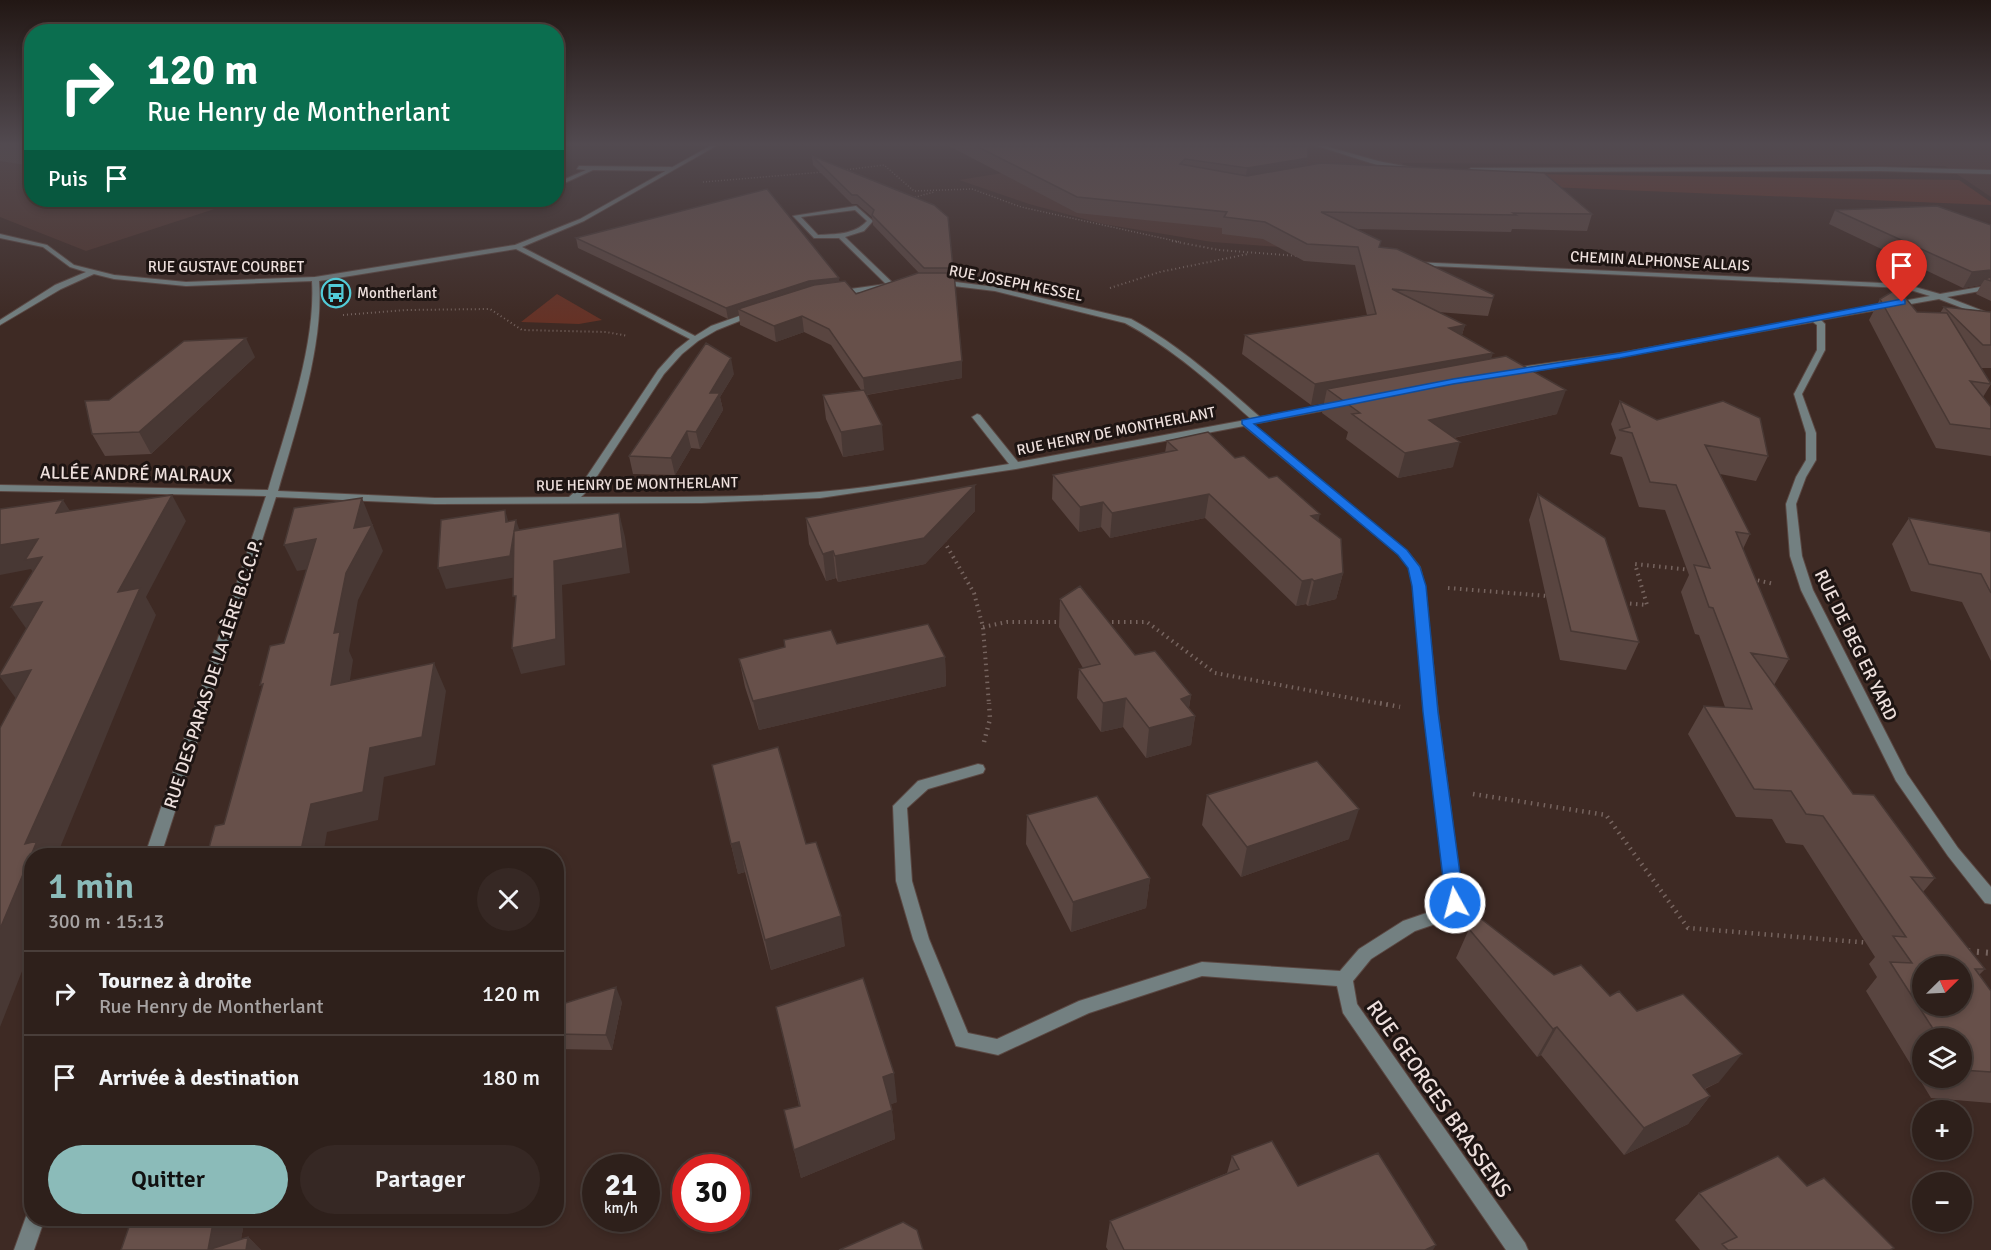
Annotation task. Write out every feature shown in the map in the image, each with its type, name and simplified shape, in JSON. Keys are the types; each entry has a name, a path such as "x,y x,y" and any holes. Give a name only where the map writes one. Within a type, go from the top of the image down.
{"street":[{"path":"315,279 517,247 582,220 609,204"},
{"path":"825,295 897,285 842,236 816,237 796,216 856,208 870,221 862,230 842,236"},
{"name":"RUE GUSTAVE COURBET","path":"0,236 45,246 72,266 136,280 186,284 315,279 315,312 300,396 272,494"},
{"path":"517,247 695,339"},
{"name":"CHEMIN ALPHONSE ALLAIS","path":"1403,263 1904,286 1938,296 1991,317"},
{"path":"0,323 58,287 92,272"},
{"name":"RUE JOSEPH KESSEL","path":"929,282 957,283 1128,321 1145,330 1206,374 1252,421"},
{"path":"1500,373 1620,355 1991,287"},
{"path":"572,500 583,490 661,372 679,352 714,328 759,312"},
{"name":"RUE DE BEG ER YARD","path":"1813,319 1821,324 1821,350 1798,394 1811,433 1811,460 1801,477 1791,504 1796,556 1807,590 1901,777 1953,852 1991,898"},
{"name":"RUE HENRY DE MONTHERLANT","path":"272,494 435,501 702,500 820,495 1016,465 1347,403"},
{"path":"977,417 1016,465"},
{"path":"978,769 923,785 900,806 904,881 921,939 962,1040 998,1047 1085,1007 1202,969 1344,979 1365,954 1409,926 1441,915 1455,903 1431,712 1419,586 1414,567 1403,552 1252,421"},
{"name":"ALLÉE ANDRÉ MALRAUX","path":"0,488 272,494"},
{"name":"RUE DES PARAS DE LA 1ÈRE B.C.C.P.","path":"155,848 272,494"},
{"name":"RUE GEORGES BRASSENS","path":"1344,979 1349,1007 1518,1250"},
{"path":"24,1250 32,1226"}],"path":[{"path":"1014,204 1066,218 1219,250 1299,256"},
{"path":"1068,306 1082,297 1160,272 1253,253"},
{"path":"315,312 344,315 406,310 490,309 522,330 606,332 631,336 670,325"},
{"path":"939,533 974,593 983,627 990,719 978,769"},
{"path":"1623,603 1647,605 1635,564 1693,570"},
{"path":"1746,578 1807,590"},
{"path":"1419,586 1552,596"},
{"path":"983,627 1006,622 1065,622"},
{"path":"1100,622 1147,622 1215,673 1431,712"},
{"path":"1441,789 1606,815 1688,928 1874,943"},
{"path":"1956,950 1991,953"}],"shaded area":[{"path":"0,204 24,204 24,207 221,207 86,251 0,217"},
{"path":"1030,204 1435,204 1442,213 1359,210 1349,252 1212,242 1103,224"},
{"path":"557,294 602,320 579,324 521,322"}],"building":[{"path":"707,204 779,204 839,278 809,281 726,308 576,238"},
{"path":"868,204 934,205 948,217 953,268 924,268 872,215 874,210"},
{"path":"1150,204 1581,204 1592,214 1321,212 1381,241 1379,247 1397,249 1494,295 1493,298 1392,289 1465,325 1449,328 1493,353 1315,384 1245,335 1376,314 1358,247 1307,244 1265,222 1224,217 1227,212"},
{"path":"1937,206 1991,225 1991,270 1972,272 1835,210"},
{"path":"918,273 954,273 962,361 863,378 829,329 802,316 774,326 738,309 814,285 845,281 856,294"},
{"path":"1899,290 1917,312 1947,313 1991,384 1970,381 1991,407 1991,429 1950,424 1880,299"},
{"path":"1944,307 1991,312 1991,345 1983,345"},
{"path":"246,338 139,432 92,434 85,401 109,400 184,341"},
{"path":"706,343 731,358 710,393 720,393 696,432 687,431 671,458 629,456"},
{"path":"1506,356 1566,390 1429,420 1460,442 1405,453 1352,414 1360,413 1327,389"},
{"path":"864,390 882,425 841,432 823,395"},
{"path":"1620,401 1657,420 1723,401 1760,418 1768,456 1705,445 1750,534 1736,532 1789,659 1751,653 1853,794 1874,795 1935,878 1911,877 1985,969 1975,969 1991,991 1991,1072 1972,1071 1972,1028 1933,1028 1925,1016 1972,1016 1972,956 1912,956 1912,963 1893,936 1906,937 1823,816 1806,814 1791,791 1754,789 1704,706 1752,709 1694,565 1710,568 1676,485 1650,482 1632,433 1619,430 1630,427"},
{"path":"1208,432 1235,458 1244,456 1269,478 1277,476 1320,514 1311,516 1341,539 1343,573 1314,581 1312,579 1302,581 1209,494 1112,513 1103,502 1080,507 1053,475 1177,450 1167,441"},
{"path":"975,485 924,538 835,556 833,551 823,554 806,518"},
{"path":"1538,494 1605,538 1639,642 1571,631"},
{"path":"172,495 118,592 140,588 25,844 37,841 34,848 24,848 24,872 0,929 0,728 31,670 0,676 0,674 42,602 11,607 42,557 25,560 38,539 0,545 0,509 63,500 56,513"},
{"path":"362,498 354,528 372,525 346,573 334,633 340,632 331,685 434,663 422,737 370,748 363,792 311,804 302,848 209,848 215,826 224,824 263,684 260,685 270,646 284,643 316,539 284,545 294,508"},
{"path":"505,510 506,522 516,520 510,556 438,568 441,520"},
{"path":"619,513 623,548 554,561 556,639 512,648 516,596 513,596 514,531"},
{"path":"1909,518 1991,532 1991,593 1981,574 1929,564"},
{"path":"1080,586 1135,655 1155,651 1191,695 1181,699 1195,716 1149,728 1126,698 1103,703 1079,669 1100,664 1060,599"},
{"path":"928,624 945,657 753,701 739,659 785,647 784,640 831,630 837,644"},
{"path":"778,747 806,844 816,842 841,916 765,940 739,842 731,844 712,765"},
{"path":"1317,761 1359,809 1247,847 1207,795"},
{"path":"1097,796 1150,878 1073,902 1027,815"},
{"path":"1480,918 1554,975 1581,965 1610,996 1619,991 1637,1011 1683,994 1742,1054 1693,1075 1710,1096 1644,1128 1557,1027 1553,1029 1469,929"},
{"path":"1890,962 1912,963 1912,996"},
{"path":"863,978 894,1073 883,1077 892,1110 794,1150 784,1110 800,1106 776,1007"},
{"path":"616,987 606,1035 564,1034 564,1003"},
{"path":"1272,1141 1298,1186 1378,1153 1436,1245 1425,1250 1124,1250 1110,1221 1239,1169 1232,1156"},
{"path":"1778,1156 1807,1186 1824,1178 1894,1248 1890,1250 1728,1250 1722,1244 1737,1237 1699,1193"},
{"path":"903,1222 917,1230 923,1250 839,1250"},
{"path":"129,1226 212,1226 208,1250 121,1250"},
{"path":"248,1237 246,1250 208,1250"}],"place":[{"name":"Montherlant","path":"336,293"}],"route":[{"path":"1455,903 1431,712 1419,586 1414,567 1403,552 1245,422 1453,381 1620,355 1902,302"}]}
